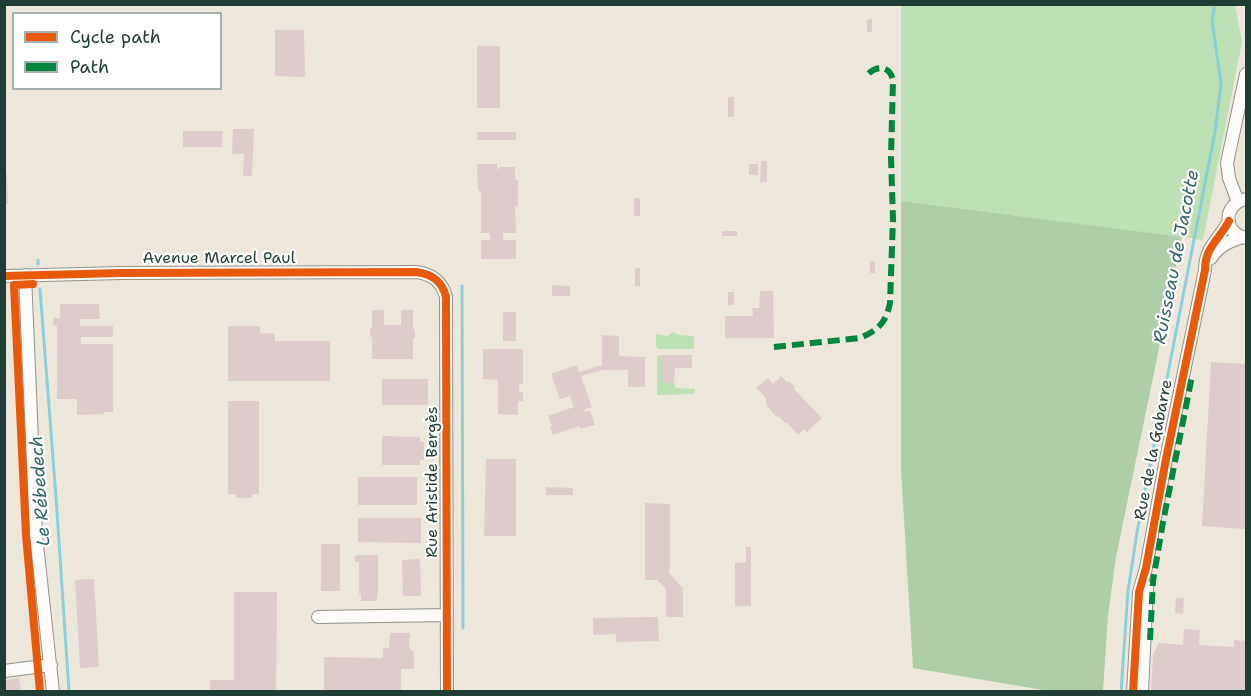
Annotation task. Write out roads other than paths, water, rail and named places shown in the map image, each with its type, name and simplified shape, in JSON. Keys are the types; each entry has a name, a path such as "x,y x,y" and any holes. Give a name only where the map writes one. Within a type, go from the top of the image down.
{"street":[{"path":"1242,201 1229,178 1227,163 1246,74"},
{"name":"Rue de la Gabarre","path":"1133,692 1139,592 1146,568 1206,256 1229,221 1230,210 1242,201"},
{"path":"1229,221 1233,231 1245,238"},
{"name":"Rue de la Gabarre","path":"1205,270 1212,255 1222,245 1245,238"},
{"name":"Avenue Marcel Paul","path":"4,276 121,273 416,272 433,276"},
{"path":"24,275 36,535 53,692"},
{"name":"Rue Aristide Bergès","path":"433,276 444,288 446,297 447,692"},
{"name":"Rue de la Gabarre","path":"1142,692 1146,568"},
{"path":"318,617 447,615"},
{"path":"4,671 51,665"}],"waterway":[{"name":"Ruisseau de Jacotte","path":"1121,692 1128,591 1137,532 1215,132 1221,84 1212,20 1215,4"},
{"path":"462,286 463,628"},
{"name":"Le Rébedech","path":"40,289 69,692"}]}
